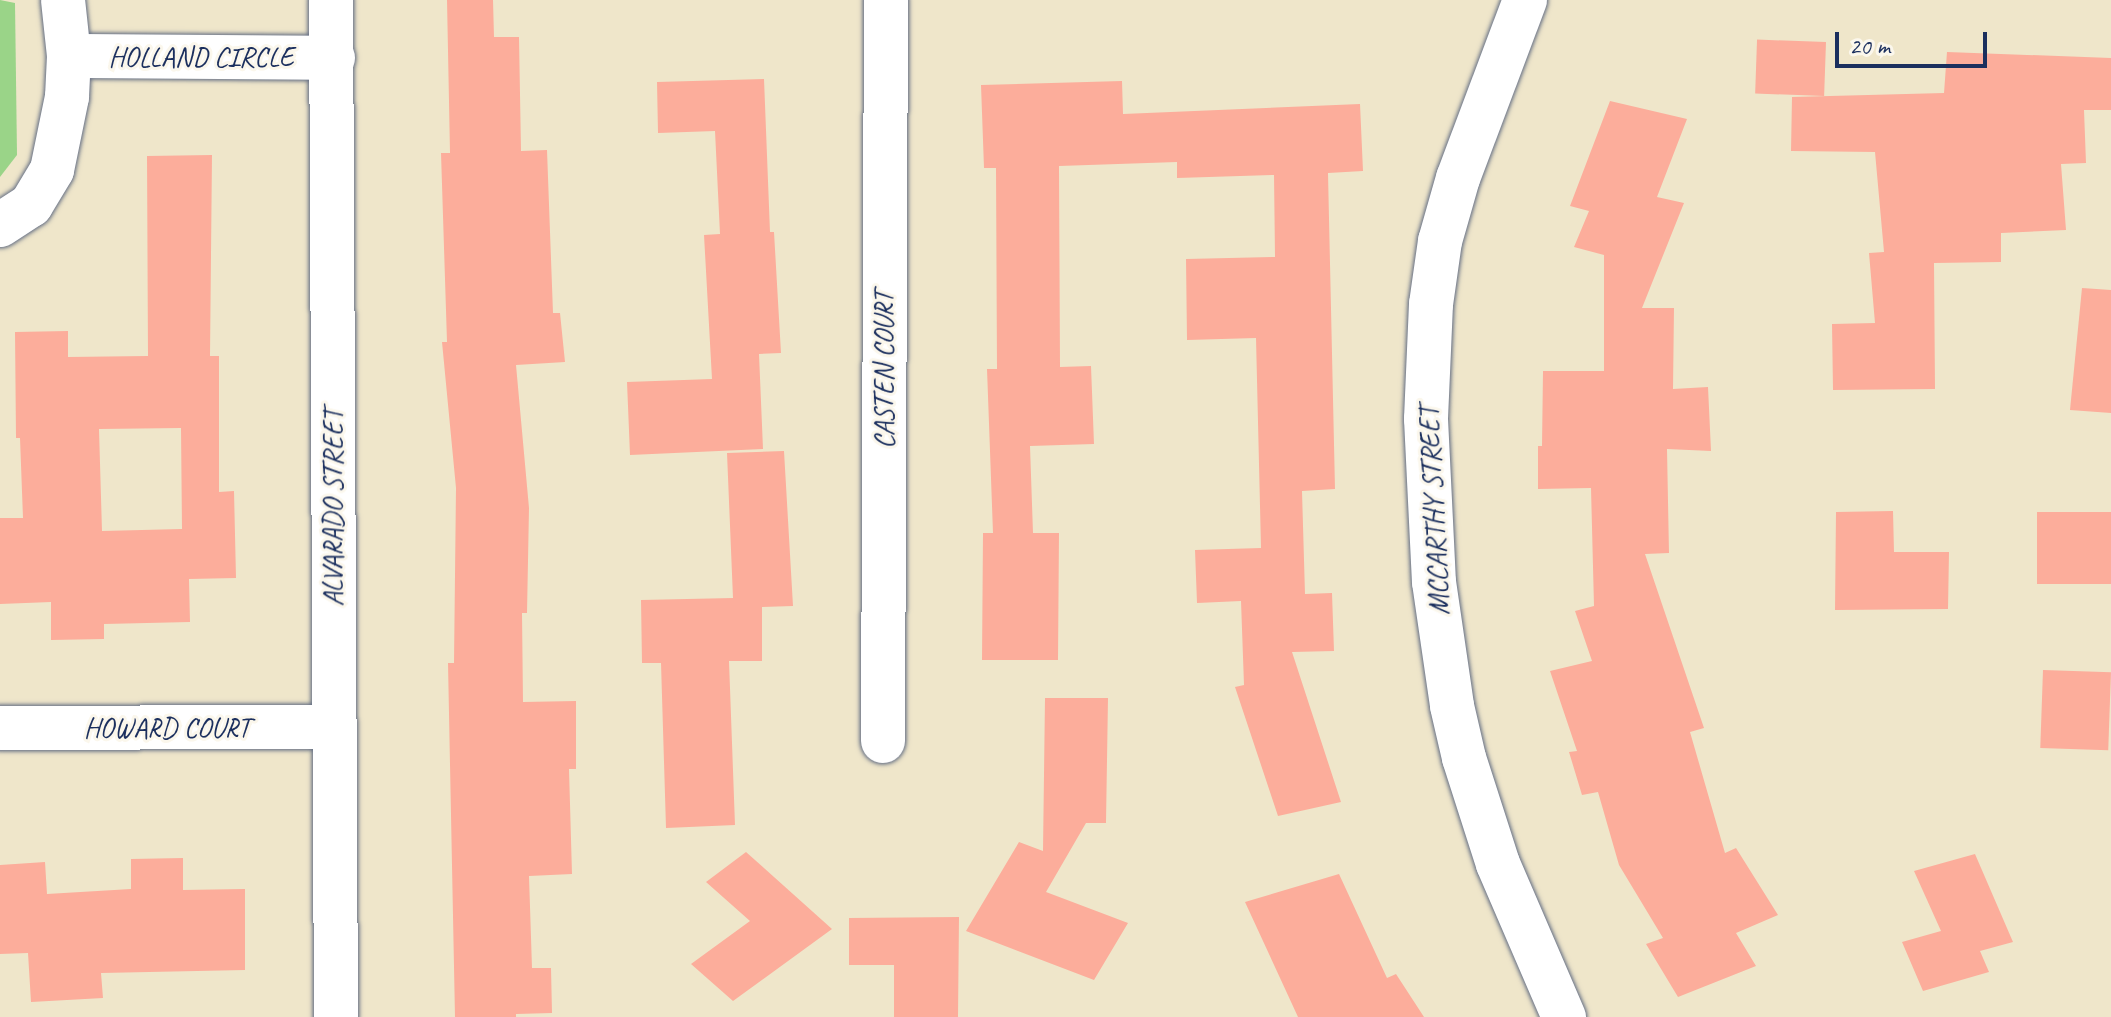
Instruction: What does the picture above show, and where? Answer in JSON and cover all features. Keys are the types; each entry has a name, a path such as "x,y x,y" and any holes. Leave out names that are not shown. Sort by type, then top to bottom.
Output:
{"street":[{"name":"HOLLAND CIRCLE","path":"0,225 31,205 52,170 67,97 69,56 63,0"},
{"name":"ALVARADO STREET","path":"331,0 336,1017"},
{"name":"CASTEN COURT","path":"883,741 886,0"},
{"name":"MCCARTHY STREET","path":"1525,0 1458,178 1440,241 1431,304 1426,419 1434,582 1452,706 1464,758 1498,864 1564,1017"},
{"name":"HOLLAND CIRCLE","path":"69,56 333,58"},
{"name":"HOWARD COURT","path":"0,728 333,727"}],"green space":[{"path":"0,0 15,3 17,155 0,177"}],"building":[{"path":"447,0 493,0 494,37 519,37 521,151 547,150 553,313 560,313 565,362 516,365 529,508 527,613 522,613 523,702 576,701 576,769 569,769 572,874 529,876 532,968 551,968 552,1013 516,1014 516,1017 455,1017 448,663 454,663 456,488 442,342 447,342 441,153 450,153"},
{"path":"1757,40 1826,42 1824,96 1755,94"},
{"path":"1947,52 2111,58 2111,110 2084,110 2086,163 2061,164 2066,230 2001,233 2001,262 1934,263 1935,389 1833,390 1832,324 1875,323 1869,253 1884,252 1875,152 1791,151 1792,97 1944,93"},
{"path":"764,79 770,232 774,232 781,353 759,354 763,449 630,455 627,382 712,379 704,235 720,234 715,131 658,133 657,82"},
{"path":"1122,81 1123,114 1360,104 1363,171 1328,173 1335,489 1302,491 1305,594 1332,593 1334,651 1292,652 1341,802 1278,816 1235,687 1244,685 1241,601 1197,603 1195,550 1261,548 1256,338 1187,340 1186,259 1275,257 1274,175 1177,178 1177,162 1059,166 1060,367 1091,366 1094,444 1030,446 1033,533 1059,533 1058,660 982,660 983,533 993,533 987,369 997,369 996,168 984,168 981,85"},
{"path":"1610,101 1687,119 1657,197 1684,203 1642,308 1674,308 1673,389 1708,387 1711,451 1667,449 1669,553 1645,554 1704,728 1690,732 1725,853 1736,848 1778,915 1736,933 1756,966 1678,997 1646,944 1663,938 1619,865 1598,792 1582,795 1569,752 1577,751 1550,671 1592,661 1575,611 1594,606 1591,488 1538,489 1538,446 1542,446 1543,371 1604,371 1604,255 1574,247 1589,211 1570,206"},
{"path":"212,155 210,356 219,356 219,492 234,491 236,578 189,579 190,622 104,624 104,639 51,640 51,602 0,604 0,518 23,518 20,438 16,438 15,332 68,331 68,357 148,356 147,156","holes":["181,428 182,529 102,531 99,429"]},
{"path":"2082,288 2111,290 2111,413 2070,410"},
{"path":"784,451 793,606 762,607 762,661 729,661 735,825 666,828 661,663 642,663 641,600 733,598 727,453"},
{"path":"1893,511 1894,552 1949,552 1948,609 1835,610 1836,512"},
{"path":"2037,512 2111,512 2111,584 2037,584"},
{"path":"2043,670 2111,672 2108,750 2040,748"},
{"path":"1045,698 1108,698 1106,823 1086,823 1046,892 1128,923 1094,980 966,931 1019,842 1043,851"},
{"path":"746,852 832,929 733,1001 691,964 750,921 706,882"},
{"path":"1975,854 2013,942 1980,951 1989,972 1923,991 1902,942 1941,931 1914,871"},
{"path":"183,858 183,890 245,889 245,970 101,973 103,998 31,1002 28,953 0,954 0,865 45,862 47,894 131,889 131,859"},
{"path":"1339,874 1387,978 1396,974 1424,1017 1298,1017 1245,902"},
{"path":"959,917 958,1017 894,1017 894,965 849,965 849,918"}]}
